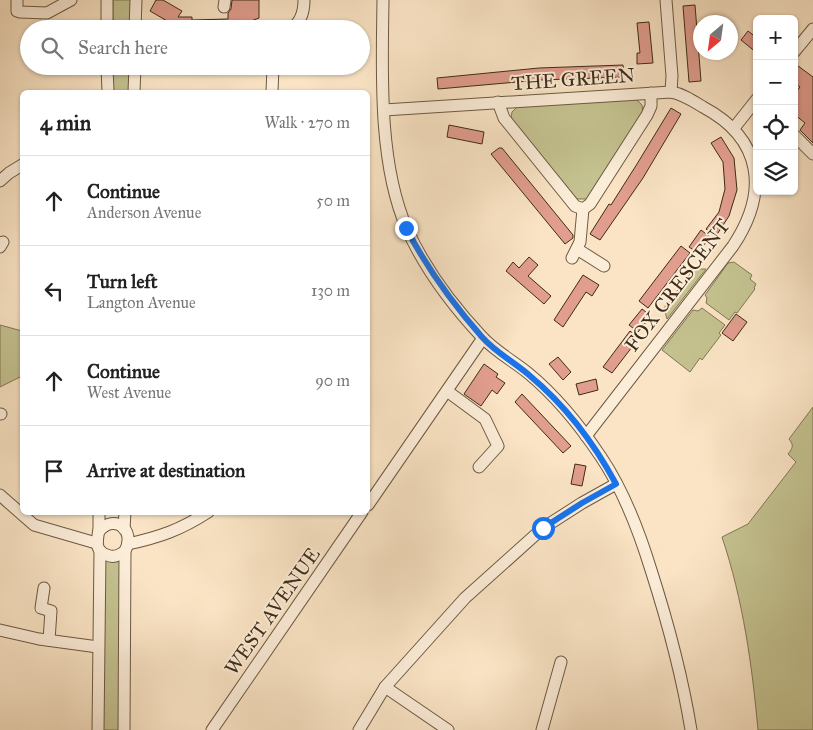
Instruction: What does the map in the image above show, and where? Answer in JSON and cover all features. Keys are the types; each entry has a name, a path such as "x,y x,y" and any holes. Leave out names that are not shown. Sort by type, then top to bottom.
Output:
{"street":[{"path":"18,0 18,11 20,12 47,13 71,0"},
{"path":"107,0 107,20"},
{"path":"135,20 136,0"},
{"path":"300,20 304,11 304,0"},
{"path":"383,0 384,110 392,174 406,228 419,254 444,291 483,338 535,380 568,414 602,458 641,538 662,602 682,678 691,730"},
{"path":"666,0 672,92"},
{"path":"798,47 813,29"},
{"path":"108,75 108,90"},
{"path":"134,90 135,75"},
{"path":"272,90 273,75"},
{"name":"THE GREEN","path":"384,110 672,92"},
{"name":"FOX CRESCENT","path":"586,436 733,246 744,227 754,200 755,178 753,164 747,146 734,128 710,110 672,92"},
{"name":"THE GREEN","path":"498,102 504,118 575,206 583,209 590,204 647,115 651,106 651,93"},
{"path":"734,128 753,104"},
{"path":"742,118 753,116"},
{"path":"798,139 813,154"},
{"path":"0,181 20,166"},
{"path":"583,209 582,233 574,254 604,266"},
{"path":"370,502 483,338"},
{"path":"447,391 485,419 498,446 479,466"},
{"path":"359,730 385,687 465,598 543,528 616,484"},
{"path":"0,495 20,512"},
{"path":"23,515 34,524 98,547 104,554 112,556 121,554 127,548 187,526 204,515"},
{"path":"98,730 99,515"},
{"path":"124,730 127,548 129,537 124,528 125,515"},
{"name":"WEST AVENUE","path":"212,730 360,515"},
{"path":"99,531 107,524 124,528"},
{"path":"44,588 41,608 51,611 49,640"},
{"path":"0,630 98,647"},
{"path":"542,730 561,662"},
{"path":"385,687 448,730"}],"shaded area":[{"path":"113,0 131,0 131,20 113,20"},
{"path":"113,75 130,75 130,90 112,90"},
{"path":"635,98 642,105 643,113 590,197 586,199 577,199 511,118 512,112 518,106"},
{"path":"734,262 752,275 750,279 756,284 755,289 737,313 735,312 729,320 706,303 707,298 705,295 728,263"},
{"path":"694,269 706,269 667,319 664,308"},
{"path":"702,308 725,325 719,333 721,335 690,372 662,350 693,310 698,311"},
{"path":"0,325 20,330 20,377 0,387"},
{"path":"813,407 813,730 758,730 746,632 736,584 722,537 748,524 796,462 788,454 792,446 789,439"},
{"path":"104,560 121,560 119,730 102,730"}],"building":[{"path":"156,0 163,0 182,11 178,17 192,17 192,20 166,20 150,11"},
{"path":"232,0 259,0 259,18 254,20 192,20 228,19"},
{"path":"695,5 696,15 693,15 693,60 699,60 701,81 689,82 683,6"},
{"path":"649,22 653,63 637,64 637,53 640,53 637,23"},
{"path":"748,31 753,35 753,50 741,40"},
{"path":"623,65 624,77 540,80 438,89 437,78 539,68"},
{"path":"798,66 813,77 813,143 800,130 805,123 798,117 798,89 800,87 798,86"},
{"path":"671,108 681,114 643,178 600,240 590,234 609,204 611,205"},
{"path":"449,125 484,132 482,144 447,137"},
{"path":"721,137 734,158 737,190 729,216 716,236 706,229 719,212 725,189 723,162 711,143"},
{"path":"502,148 573,235 573,238 565,244 491,154"},
{"path":"701,230 710,237 698,253 689,247"},
{"path":"681,246 690,253 648,308 639,301"},
{"path":"529,257 538,265 528,276 551,296 544,304 506,271 513,262 519,268"},
{"path":"583,275 599,285 592,296 586,292 563,327 554,320"},
{"path":"642,309 651,316 638,332 629,325"},
{"path":"736,314 747,322 733,341 722,333"},
{"path":"630,331 639,338 612,373 603,367"},
{"path":"558,357 571,372 563,380 549,364"},
{"path":"484,364 498,374 496,377 505,383 497,394 492,390 481,406 464,394"},
{"path":"596,379 598,390 579,395 576,384"},
{"path":"522,394 571,446 563,453 515,402"},
{"path":"575,464 586,466 582,486 571,484"}],"route":[{"path":"406,228 419,254 464,317 483,338 529,374 548,392 586,436 602,458 616,484 543,528"}]}
